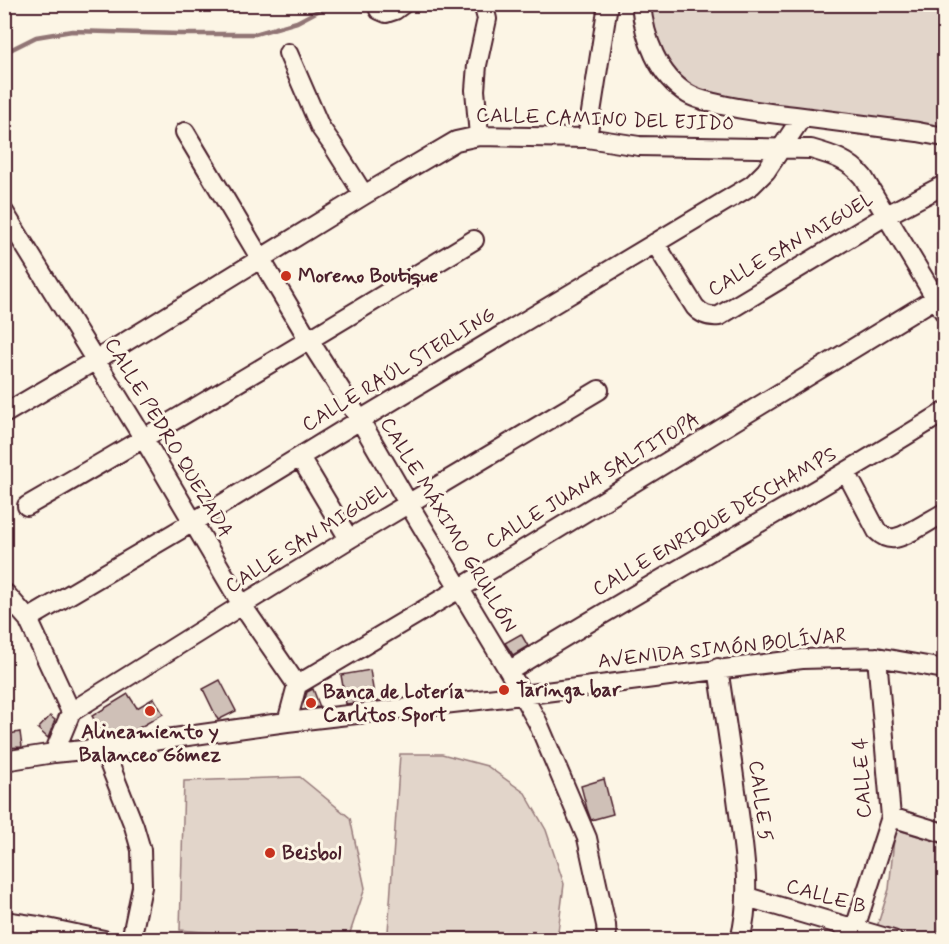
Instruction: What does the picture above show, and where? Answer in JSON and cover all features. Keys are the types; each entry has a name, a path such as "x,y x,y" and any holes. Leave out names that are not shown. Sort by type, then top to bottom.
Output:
{"street":[{"path":"379,10 386,13 403,4"},
{"path":"479,136 475,90 477,65 487,19 483,4"},
{"path":"587,138 608,4"},
{"path":"640,4 647,39 655,57 668,76 689,94 735,109 945,137"},
{"path":"288,53 320,127 364,195"},
{"name":"CALLE RAÚL STERLING","path":"28,619 752,185 766,171 802,117"},
{"name":"CALLE MÁXIMO GRULLÓN","path":"185,132 309,340 360,420 538,723 587,838 607,939"},
{"name":"CALLE CAMINO DEL EJIDO","path":"4,414 456,141 479,136 587,138 639,146 812,149 830,155 846,161 863,177 942,301"},
{"name":"CALLE SAN MIGUEL","path":"656,243 695,307 705,315 719,316 886,216 945,185"},
{"name":"CALLE PEDRO QUEZADA","path":"4,212 144,439 242,605 297,685"},
{"path":"27,506 144,439 474,240"},
{"name":"CALLE JUANA SALTITOPA","path":"297,685 942,301"},
{"name":"CALLE SAN MIGUEL","path":"72,712 349,539 599,390"},
{"name":"CALLE ENRIQUE DESCHAMPS","path":"509,671 571,632 945,412"},
{"path":"300,457 349,539"},
{"path":"846,472 877,531 882,536 895,538 904,535 945,513"},
{"path":"6,594 28,619 72,712 54,753"},
{"name":"AVENIDA SIMÓN BOLÍVAR","path":"4,761 287,722 802,658 877,657 945,669"},
{"name":"CALLE 4","path":"855,928 891,817 877,657"},
{"name":"CALLE 5","path":"718,668 744,851 747,897 740,939"},
{"path":"287,722 297,685"},
{"path":"103,748 134,826 141,850 142,887 131,939"},
{"path":"891,817 945,833"},
{"name":"CALLE B","path":"747,897 893,939"},
{"path":"4,921 104,939"}],"shaded area":[{"path":"641,5 944,5 944,140 689,94 666,61"},
{"name":"Beisbol","path":"400,754 442,754 487,766 525,793 546,830 564,884 558,932 388,932"},
{"name":"Beisbol","path":"300,777 350,818 365,888 348,939 280,939 180,930 184,781"},
{"path":"895,829 944,844 944,939 907,939 876,930 889,889"}],"building":[{"path":"521,634 528,646 513,655 505,643"},
{"path":"370,670 375,701 346,704 341,675"},
{"path":"220,680 236,711 218,720 203,689"},
{"path":"313,689 320,707 306,708 304,702 307,692"},
{"path":"128,694 137,708 154,698 163,714 132,732 104,736 92,716"},
{"path":"50,716 55,720 48,738 38,729"},
{"path":"20,732 22,747 4,748 4,735"},
{"path":"604,779 613,814 591,820 581,786"}],"waterway":[{"path":"4,53 36,37 72,31 255,34 297,22 331,4"}],"place":[{"name":"Moreno Boutique","path":"286,276"},
{"name":"Taringa bar","path":"504,690"},
{"name":"Banca de Lotería Carlitos Sport","path":"311,703"},
{"name":"Alineamiento y Balanceo Gómez","path":"150,711"},
{"name":"Beisbol","path":"270,853"}]}
